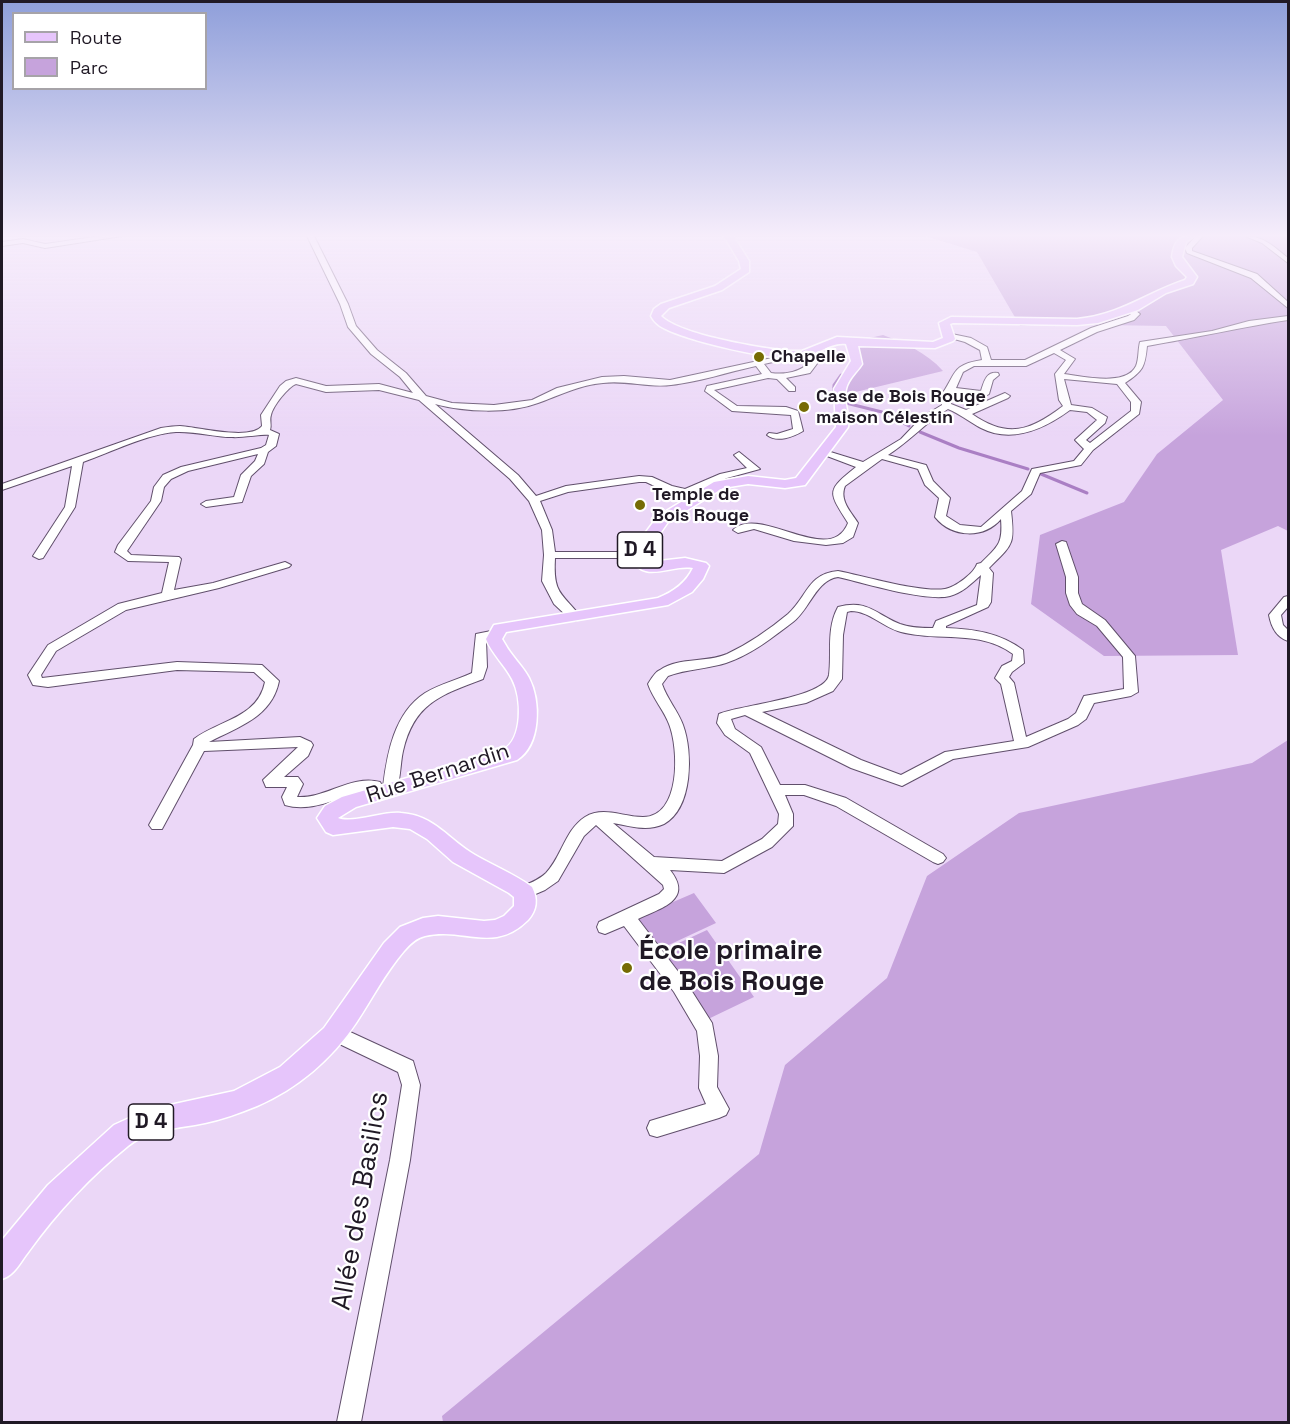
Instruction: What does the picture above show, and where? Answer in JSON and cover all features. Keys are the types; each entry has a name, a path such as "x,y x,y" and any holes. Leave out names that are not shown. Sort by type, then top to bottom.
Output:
{"main road":[{"path":"675,302 658,311 656,316 661,322 686,332 792,355 809,352 833,341 911,345 944,343 950,335 944,323 951,320 1077,322 1098,320 1131,309 1142,302"},
{"name":"D 4","path":"496,634 500,628 621,611 677,596 701,568 698,563 691,561 649,567 641,565 637,555 663,519 719,485 748,480 798,483 824,453 844,422 838,394 841,382 856,366 851,342"},
{"name":"Rue Bernardin","path":"496,634 494,639 497,647 521,678 526,691 524,738 520,748 510,756 349,802 332,811 327,818 333,827 346,828 381,821 416,822 431,829 458,855 524,893"},
{"name":"D 4","path":"2,1264 32,1221 63,1186 118,1137 142,1124 223,1108 279,1083 300,1067 335,1033 405,935 419,927 434,926 485,932 503,928 518,919 525,909 524,893"}],"street":[{"path":"344,302 352,327 374,352 403,375 423,399 518,481 534,500 547,530 550,555 548,576 554,596 575,617"},
{"path":"947,406 945,397 960,370 979,362 1022,364 1088,333 1131,318 1136,314 1131,309"},
{"path":"1059,376 1120,382 1136,372 1141,364 1143,344 1199,336 1249,323 1288,318"},
{"path":"950,335 984,349 987,362"},
{"path":"1055,350 1071,358 1059,371 1064,400 1068,407"},
{"path":"772,435 776,437 798,431 795,413 786,410 735,410 709,391 710,388 768,375 780,377 807,371 815,361 809,352"},
{"path":"264,431 267,426 266,415 274,400 289,382 296,381 326,389 379,387 452,406 508,407 534,402 560,390 602,380 624,379 670,383 792,355"},
{"path":"758,363 768,375"},
{"path":"950,390 984,394 989,379 995,375"},
{"path":"780,377 792,389"},
{"path":"881,456 922,467 929,484 945,497 946,501 940,517 951,526 967,530 989,527 1027,492 1036,471 1077,463 1088,447 1117,429 1136,412 1136,402 1120,382"},
{"path":"966,414 1005,396"},
{"path":"947,406 966,414 991,430 1013,433 1025,431 1068,407 1089,410 1102,417 1102,421 1080,439 1088,447"},
{"path":"738,530 746,526 755,526 820,543 836,541 851,531 853,524 841,508 838,488 864,466 907,437 925,419 947,406"},
{"path":"2,488 170,429 240,436 264,431 274,434 271,446 264,450 185,469 172,474 162,482 156,501 122,547 121,552 128,558 175,559 167,595"},
{"path":"206,504 238,500 246,475 260,462 264,450"},
{"path":"824,453 864,466"},
{"path":"534,500 566,489 639,479 648,479 669,489 686,492 724,476 755,469 739,455"},
{"path":"39,556 70,507 78,460"},
{"path":"524,893 553,876 566,851 586,825 597,818 648,823 660,820 677,800 682,772 679,732 655,684 663,673 725,659 737,652 802,609 817,582 827,575 838,574 937,594 955,590 965,584 981,566 1006,545 1008,534 1006,510"},
{"path":"747,710 856,764 902,782 950,754 1023,744 1073,722 1081,716 1089,699 1131,692 1130,656 1101,623 1081,611 1076,605 1072,593 1072,577 1062,544"},
{"path":"550,555 637,555"},
{"path":"157,825 200,745 199,742 243,720 255,711 272,688 272,681 257,668 245,666 177,666 48,683 38,682 34,675 52,648 122,607 215,586 285,565"},
{"path":"939,632 940,624 982,607 985,602 987,573 981,566"},
{"path":"1288,600 1275,615 1277,626 1288,637"},
{"path":"651,863 715,868 731,865 767,843 785,826 786,814 756,750 730,732 724,723 724,717 814,695 834,681 837,623 842,610 848,608 863,608 903,629 975,634 989,637 1015,649 1020,658 1018,663 1007,669 1002,678 1007,683 1019,737 1023,744"},
{"path":"200,745 251,747 300,742 306,745 303,753 270,780 271,783 293,781 296,783 289,796 290,801 295,803 361,785 375,786 384,791 402,731 414,709 437,693 478,676 481,667 480,637 496,634"},
{"path":"773,790 805,790 841,802 938,858"},
{"path":"597,818 665,875 671,883 672,890 665,899 605,927"},
{"path":"627,917 680,987 706,1029 709,1056 708,1088 719,1109 657,1128"},
{"name":"Allée des Basilics","path":"335,1033 406,1067 411,1085 400,1160 348,1422"}],"green space":[{"path":"1006,302 1288,302 1288,531 1278,526 1221,550 1238,655 1104,656 1031,604 1040,535 1124,502 1157,454 1223,400 1166,326 1043,324 1020,326"},
{"path":"883,335 923,354 943,371 839,396 856,365 851,342"},
{"path":"1288,740 1288,1422 443,1422 442,1416 759,1154 785,1065 887,978 927,876 1019,813 1252,763"},
{"path":"694,893 716,923 658,950 636,918"},
{"path":"707,930 754,997 704,1021 659,952"}],"waterway":[{"path":"833,401 834,385 841,375"},
{"path":"846,403 882,412 909,426"},
{"path":"920,432 959,448 1028,469"},
{"path":"1041,474 1087,493"}],"place":[{"name":"Chapelle","path":"759,357"},
{"name":"Case de Bois Rouge maison Célestin","path":"804,407"},
{"name":"Temple de Bois Rouge","path":"640,505"},
{"name":"École primaire de Bois Rouge","path":"627,968"}]}
